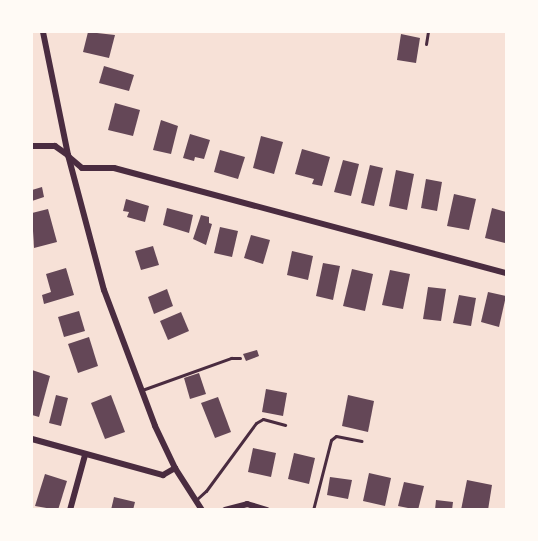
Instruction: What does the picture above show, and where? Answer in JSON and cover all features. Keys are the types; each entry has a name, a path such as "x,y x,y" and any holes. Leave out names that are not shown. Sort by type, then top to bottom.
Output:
{"street":[{"path":"43,32 69,156 104,290 175,468 202,510"},
{"path":"32,146 56,146 82,168 114,168 507,273"},
{"path":"32,439 163,475 175,468"},
{"path":"70,510 85,454"},
{"path":"225,510 248,504 267,510"}],"lane":[{"path":"426,44 428,32"},
{"path":"142,390 231,358 240,358"},
{"path":"196,500 206,491 256,423 263,419 285,425"},
{"path":"313,510 331,440 336,436 362,441"}],"building":[{"path":"88,32 115,35 109,58 83,52"},
{"path":"401,34 420,38 416,63 397,60"},
{"path":"104,66 134,75 129,91 99,83"},
{"path":"115,103 140,110 133,136 108,130"},
{"path":"161,120 178,126 171,154 153,150"},
{"path":"190,134 210,140 204,159 195,157 194,161 183,158"},
{"path":"261,136 283,142 274,174 253,168"},
{"path":"302,149 330,157 322,186 312,184 314,179 295,174"},
{"path":"220,150 245,157 238,179 214,172"},
{"path":"343,160 359,164 351,196 334,192"},
{"path":"370,165 383,168 374,206 361,203"},
{"path":"396,170 414,174 407,210 389,206"},
{"path":"426,179 442,182 437,211 421,208"},
{"path":"42,187 44,197 32,201 32,190"},
{"path":"454,194 476,199 469,230 447,226"},
{"path":"126,199 149,206 145,222 127,217 129,212 123,211"},
{"path":"167,208 193,215 189,233 163,225"},
{"path":"492,208 506,212 505,243 485,238"},
{"path":"48,209 57,242 34,248 32,213"},
{"path":"201,215 209,217 209,223 212,224 206,245 193,239"},
{"path":"220,227 238,231 232,257 214,253"},
{"path":"251,235 270,240 263,264 244,258"},
{"path":"153,246 159,265 141,270 135,251"},
{"path":"292,251 313,256 308,280 287,275"},
{"path":"323,263 340,266 333,300 316,296"},
{"path":"66,268 74,295 44,304 42,295 51,292 46,274"},
{"path":"352,269 373,274 365,311 343,306"},
{"path":"390,270 410,274 403,309 382,305"},
{"path":"428,287 446,289 441,321 423,319"},
{"path":"167,289 173,306 154,314 148,297"},
{"path":"488,292 506,296 499,327 481,322"},
{"path":"459,295 476,298 471,326 453,323"},
{"path":"79,311 85,331 64,337 58,317"},
{"path":"181,312 189,331 168,340 160,321"},
{"path":"89,337 98,366 78,373 68,344"},
{"path":"257,350 259,356 246,361 243,354"},
{"path":"32,370 50,376 39,417 32,415"},
{"path":"199,373 206,394 190,399 184,378"},
{"path":"266,389 287,393 283,416 262,412"},
{"path":"56,395 68,398 61,426 49,423"},
{"path":"111,395 125,432 105,439 91,403"},
{"path":"348,395 374,401 368,432 342,426"},
{"path":"218,397 231,432 215,438 201,403"},
{"path":"253,448 276,453 271,477 248,472"},
{"path":"294,453 315,458 309,484 288,479"},
{"path":"369,473 391,478 385,506 363,501"},
{"path":"45,474 67,481 58,510 35,506"},
{"path":"330,477 352,480 348,499 327,495"},
{"path":"467,480 492,485 488,510 461,510"},
{"path":"404,482 424,486 418,510 398,506"},
{"path":"114,497 135,502 133,510 111,510"},
{"path":"436,500 453,502 452,510 435,510"}]}
